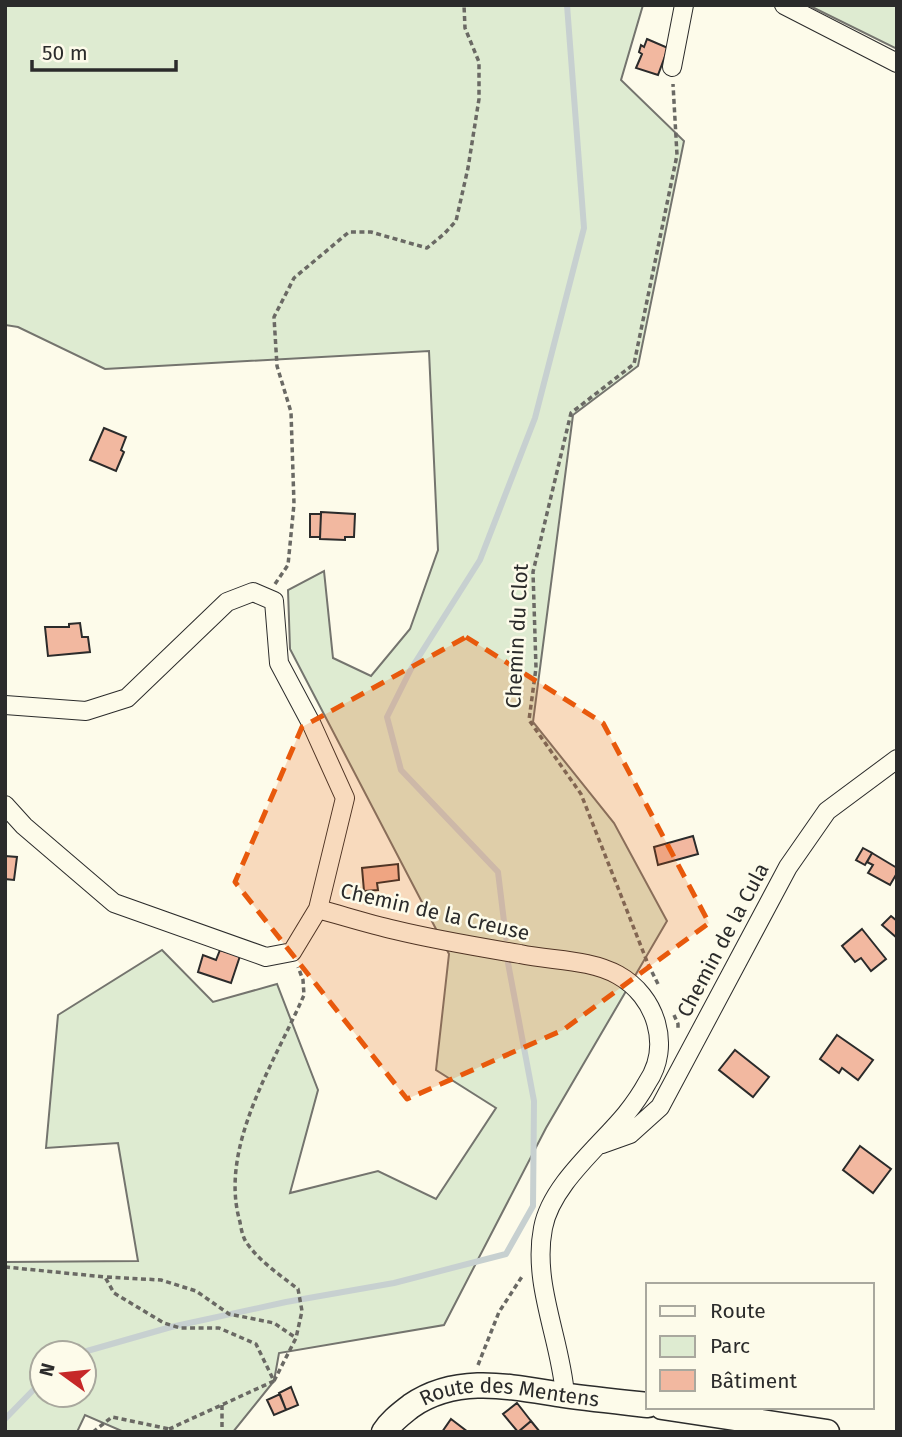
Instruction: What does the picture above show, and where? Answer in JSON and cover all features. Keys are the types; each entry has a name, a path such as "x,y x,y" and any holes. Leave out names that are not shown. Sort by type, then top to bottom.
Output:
{"street":[{"path":"672,67 684,5"},
{"path":"784,5 897,62"},
{"path":"5,705 86,711 127,698 227,601 253,593 265,598"},
{"name":"Chemin de la Creuse","path":"265,598 274,601 279,663 312,725 345,799 318,909 397,931 591,965 615,973 636,988 656,1018 660,1052 656,1069 628,1112 557,1195 542,1228 544,1291 559,1352 565,1395"},
{"name":"Chemin de la Cula","path":"599,1145 630,1134 660,1107 788,867 827,811 897,759"},
{"path":"5,804 23,826 114,903 266,957 292,952 318,909"},
{"name":"Route des Mentens","path":"384,1432 389,1424 420,1400 438,1392 468,1385 495,1384 646,1405"},
{"path":"675,1409 827,1432"}],"path":[{"path":"265,598 288,565 294,503 292,412 277,366 274,317 294,278 349,232 371,232 427,248 456,221 479,99 479,62 466,28 464,5"},
{"name":"Chemin du Clot","path":"660,988 581,794 529,720 536,668 533,572 570,413 634,364 677,155 672,67"},
{"path":"93,1432 112,1417 172,1430 274,1381 296,1338 302,1311 298,1289 270,1269 245,1241 234,1204 236,1164 254,1100 304,995 303,980 292,952"},
{"path":"672,1012 678,1024 677,1036"},
{"path":"468,1385 499,1312 541,1247"},
{"path":"5,1267 161,1280 196,1291 229,1314 274,1323 296,1338"},
{"path":"105,1277 114,1293 164,1323 180,1328 219,1328 256,1344 274,1381"},
{"path":"222,1405 222,1432"}],"highlighted area":[{"path":"466,637 603,723 709,923 563,1030 407,1099 235,882 302,727"}],"green space":[{"path":"5,5 643,5 621,80 684,141 638,366 573,415 533,722 614,823 667,921 546,1128 444,1325 279,1353 274,1381 233,1432 124,1432 85,1415 77,1432 5,1432 5,1262 138,1261 118,1143 46,1148 58,1015 162,950 213,1002 277,984 318,1090 290,1193 378,1171 436,1199 496,1108 436,1070 449,954 290,649 288,590 324,571 333,658 371,676 410,629 438,550 429,351 105,369 18,327 5,325"},
{"path":"808,5 897,5 897,49"}],"building":[{"path":"647,39 668,48 658,75 636,68 642,54 639,52 641,45 644,47"},
{"path":"104,428 126,437 121,450 124,452 116,471 90,460"},
{"path":"321,512 355,514 354,537 345,537 345,540 320,539"},
{"path":"310,514 321,514 320,537 310,537"},
{"path":"80,623 82,637 88,637 90,652 48,656 45,627 69,627 69,624"},
{"path":"693,836 698,854 658,865 654,847"},
{"path":"863,848 872,853 865,865 856,860"},
{"path":"872,853 897,868 890,885 868,873 873,865 867,862"},
{"path":"5,856 17,857 14,880 5,879"},
{"path":"398,864 399,880 377,883 378,890 364,891 362,868"},
{"path":"891,916 897,921 897,938 882,925"},
{"path":"862,929 886,959 871,971 861,958 855,962 842,946"},
{"path":"220,950 240,956 231,983 198,972 203,955 216,960"},
{"path":"837,1035 873,1060 858,1080 842,1068 839,1073 820,1059"},
{"path":"735,1050 769,1077 753,1097 719,1070"},
{"path":"860,1146 891,1169 873,1193 843,1170"},
{"path":"291,1387 298,1405 286,1410 279,1393"},
{"path":"280,1394 286,1410 274,1415 267,1400"},
{"path":"517,1403 531,1421 518,1432 503,1414"},
{"path":"451,1419 468,1432 442,1432"},
{"path":"531,1421 540,1432 518,1432"}],"waterway":[{"path":"506,938 498,872 401,770 387,717 411,669 480,560 535,418 584,228 567,5"},
{"path":"98,1348 171,1327 286,1302 394,1283 506,1254 533,1206 534,1101 508,963"},
{"path":"5,1419 28,1395"}]}
